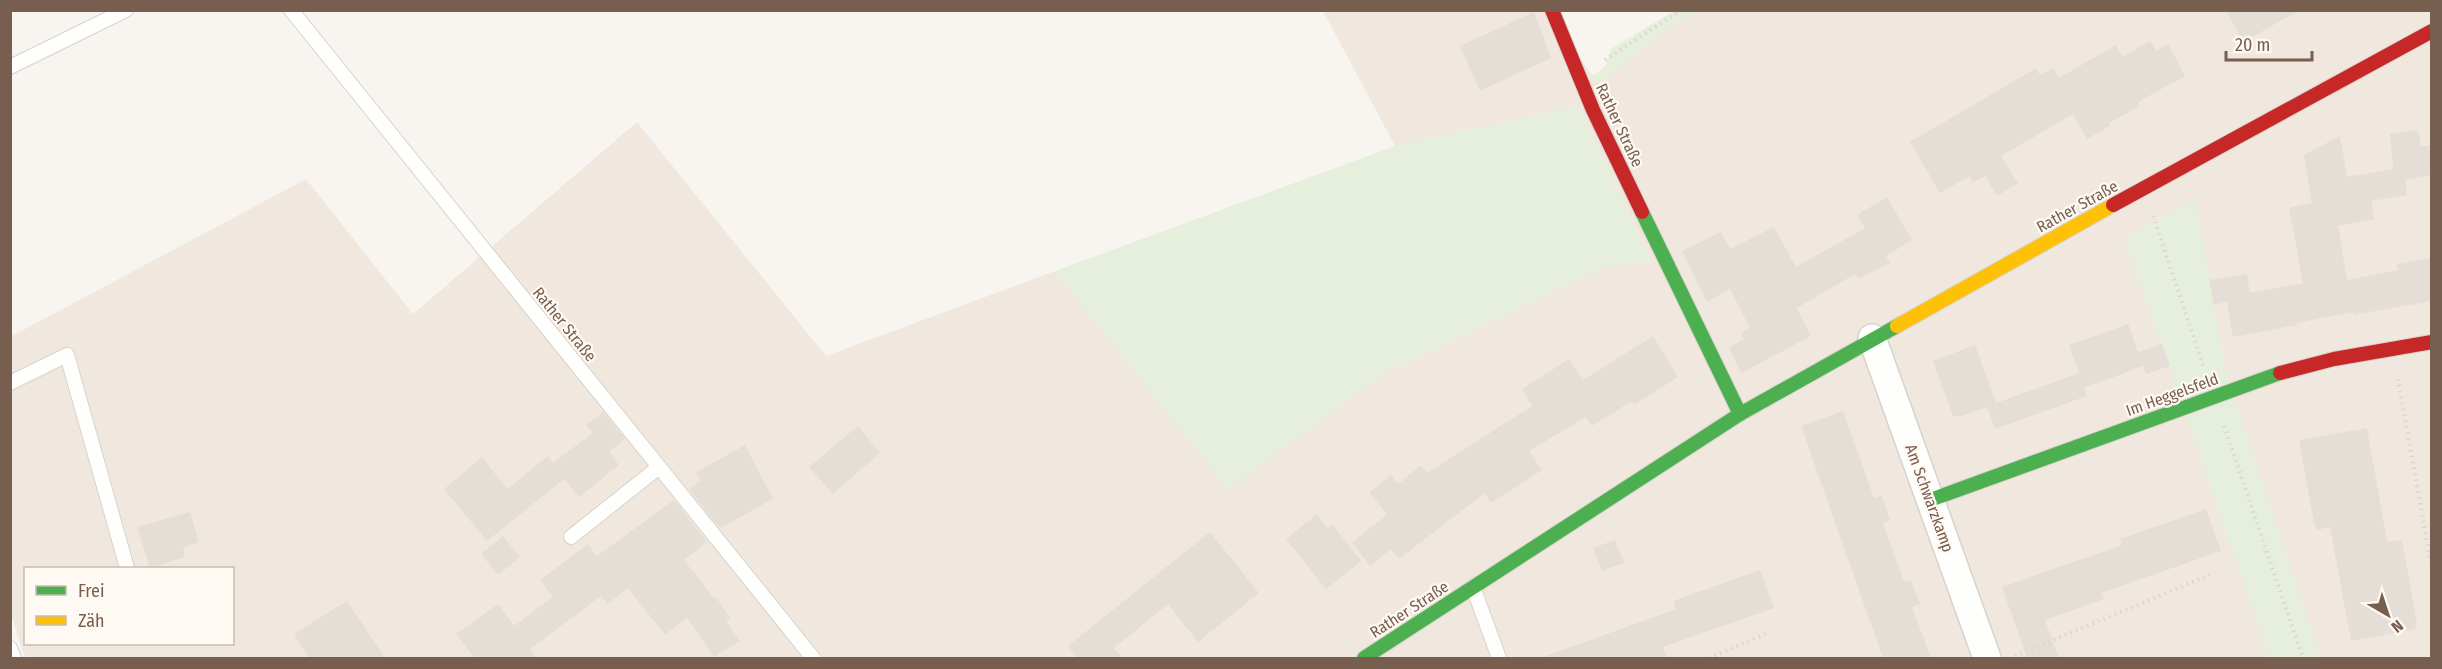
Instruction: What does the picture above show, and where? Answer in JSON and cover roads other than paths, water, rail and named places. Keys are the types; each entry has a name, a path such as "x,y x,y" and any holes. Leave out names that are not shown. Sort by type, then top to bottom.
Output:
{"street":[{"name":"Rather Straße","path":"1552,10 1593,110 1740,414"},
{"name":"Rather Straße","path":"1364,658 1740,414 1872,338 2432,31"},
{"name":"Am Schwarzkamp","path":"1872,338 1987,658"},
{"name":"Im Heggelsfeld","path":"1930,500 2271,376 2334,359 2432,342"}],"lane":[{"path":"10,67 126,10"},
{"name":"Rather Straße","path":"291,10 813,658"},
{"path":"10,383 67,355 127,567"},
{"path":"571,537 659,467"},
{"name":"Rather Straße","path":"1473,587 1499,658"},
{"path":"10,648 14,658"}]}
